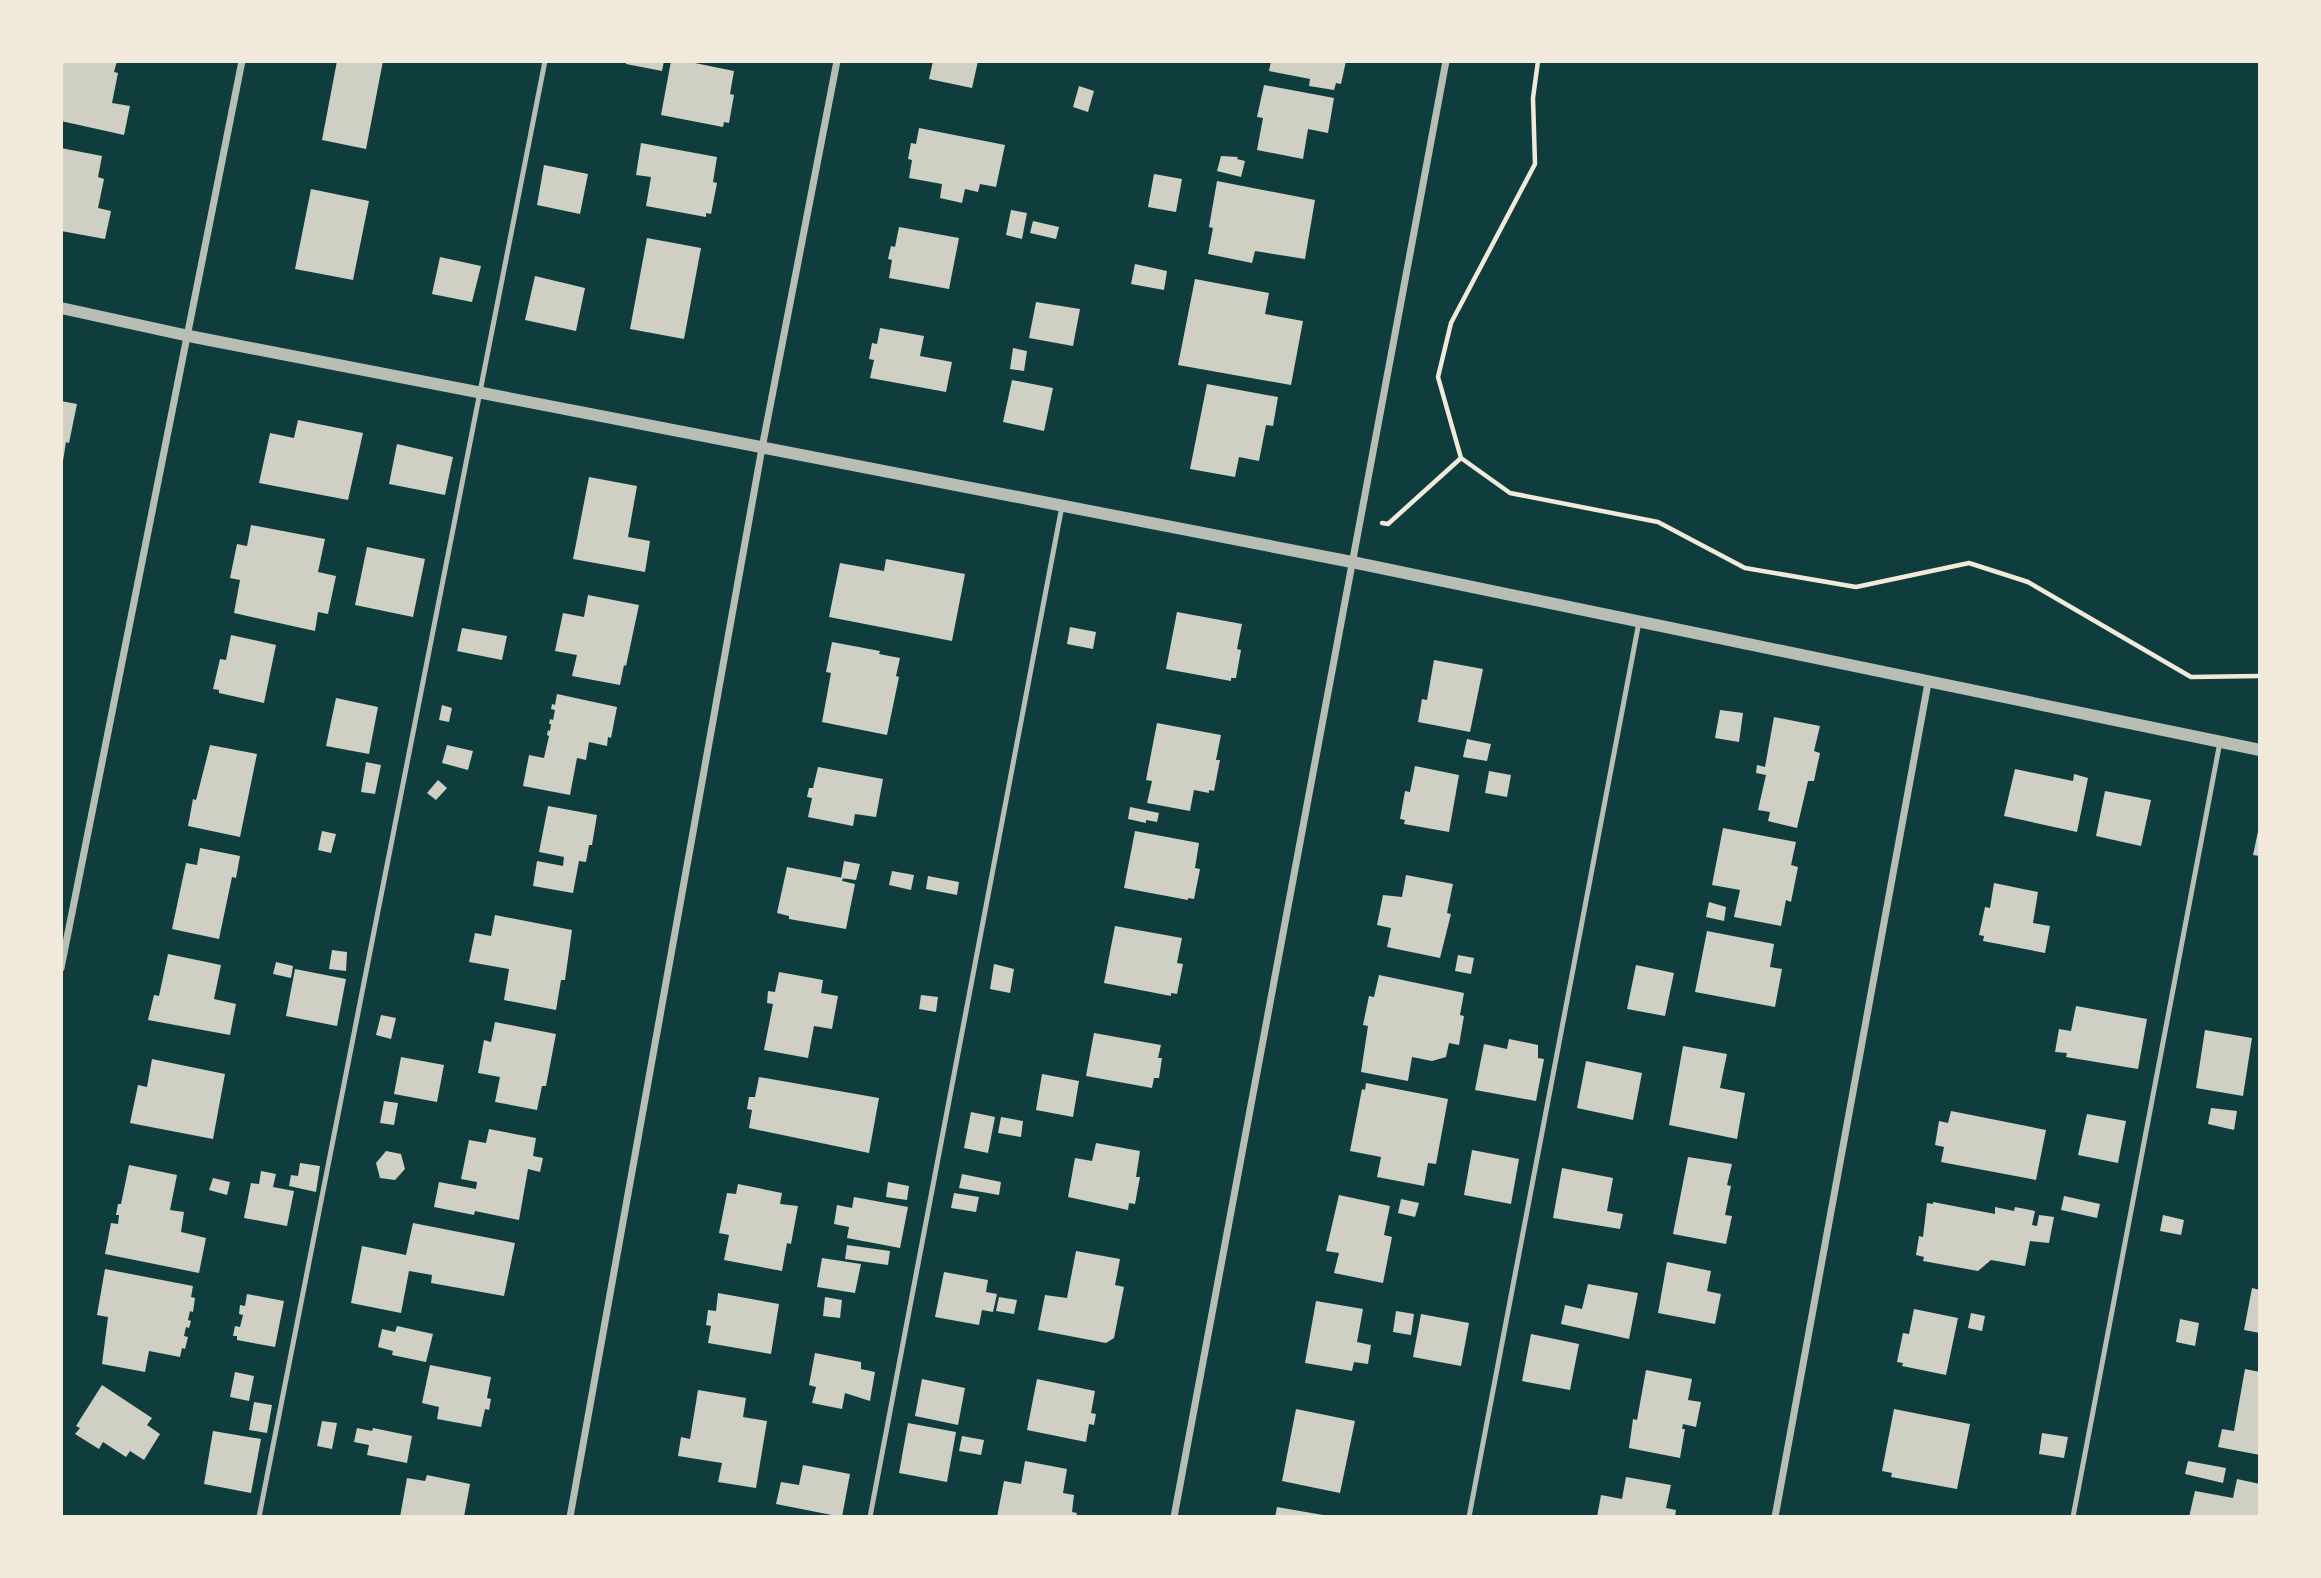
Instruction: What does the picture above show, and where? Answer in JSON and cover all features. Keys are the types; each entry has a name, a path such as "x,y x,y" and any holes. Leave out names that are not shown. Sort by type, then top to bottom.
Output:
{"street":[{"path":"61,968 242,61"},
{"path":"570,1517 762,448 837,61"},
{"path":"1174,1517 1446,61"},
{"path":"61,307 189,336 1352,562 2260,750"},
{"path":"1775,1517 1928,683"}],"lane":[{"path":"259,1517 545,61"},
{"path":"870,1517 1062,506"},
{"path":"1469,1517 1639,622"},
{"path":"2073,1517 2220,742"}],"path":[{"path":"1538,61 1533,97 1535,164 1451,323 1438,377 1461,458 1510,493 1658,522 1745,568 1856,587 1969,563 2028,582 2191,677 2260,676"},
{"path":"1360,520 1388,524 1461,458"}],"building":[{"path":"61,61 117,61 114,72 118,73 112,103 130,106 124,135 61,121"},
{"path":"337,61 383,61 366,149 322,140"},
{"path":"626,61 664,61 662,71 626,64"},
{"path":"671,61 685,61 734,71 730,94 734,95 729,123 724,122 723,127 661,115"},
{"path":"933,61 978,61 972,88 929,79"},
{"path":"1271,61 1346,61 1341,84 1336,83 1334,90 1309,86 1310,79 1269,71"},
{"path":"1264,85 1334,98 1328,133 1308,129 1303,159 1257,150 1263,118 1257,117"},
{"path":"1079,86 1094,91 1088,112 1073,107"},
{"path":"919,128 1005,145 996,187 980,184 978,192 965,189 962,203 940,198 942,184 909,178 911,143 916,144"},
{"path":"641,143 717,157 713,182 717,183 711,214 706,213 706,217 646,206 651,177 636,175"},
{"path":"61,148 102,156 98,177 104,179 98,208 111,211 105,239 61,231"},
{"path":"1221,156 1238,157 1237,159 1245,161 1241,177 1217,171"},
{"path":"544,165 588,174 580,214 537,205"},
{"path":"1154,174 1182,179 1176,212 1148,207"},
{"path":"1217,181 1315,200 1305,259 1255,251 1252,263 1208,254 1213,228 1209,227"},
{"path":"311,189 369,201 353,280 295,269"},
{"path":"1011,210 1027,213 1022,239 1006,235"},
{"path":"1033,221 1059,227 1056,239 1030,233"},
{"path":"899,227 959,238 949,289 889,278 892,260 888,259 891,246 895,247"},
{"path":"647,238 701,248 684,339 630,329"},
{"path":"440,257 481,266 472,302 432,294"},
{"path":"1135,264 1167,271 1164,290 1131,284"},
{"path":"535,276 585,288 576,331 525,320"},
{"path":"1195,279 1269,293 1265,314 1303,321 1291,385 1178,365"},
{"path":"1036,302 1080,309 1073,346 1029,338"},
{"path":"880,328 924,336 920,356 952,362 946,392 870,378 874,360 869,359 872,343 877,344"},
{"path":"1013,348 1027,351 1024,371 1010,369"},
{"path":"1012,380 1053,388 1044,431 1003,422"},
{"path":"1207,384 1278,397 1273,426 1266,425 1259,461 1239,457 1235,477 1190,469"},
{"path":"61,401 77,404 63,461"},
{"path":"298,420 363,433 348,500 259,483 270,433 294,438"},
{"path":"397,444 453,457 445,495 389,484"},
{"path":"589,477 637,486 628,537 650,541 645,572 573,559"},
{"path":"251,525 325,539 318,572 336,576 328,614 318,612 315,631 234,613 240,580 230,578 237,544 247,546"},
{"path":"367,547 425,559 413,617 355,605"},
{"path":"886,559 965,574 952,641 829,617 840,563 884,571"},
{"path":"588,595 639,605 620,685 572,676 577,655 555,651 563,613 584,617"},
{"path":"1177,612 1242,624 1237,649 1241,650 1236,678 1231,678 1231,681 1166,669"},
{"path":"1070,627 1096,632 1093,649 1067,644"},
{"path":"462,628 507,636 502,660 457,651"},
{"path":"231,635 276,645 264,703 219,693 219,690 213,689 220,659 226,660"},
{"path":"832,642 880,651 879,654 900,658 896,676 899,677 887,735 822,722 831,673 826,672"},
{"path":"1434,660 1483,669 1470,732 1418,722 1422,699 1427,700"},
{"path":"557,694 617,707 607,746 589,742 586,760 577,758 570,795 523,786 529,755 544,758 550,719 553,720 555,710 551,709 552,704 555,705"},
{"path":"336,698 378,707 369,754 326,746"},
{"path":"442,705 452,708 449,722 439,720"},
{"path":"1720,710 1743,713 1739,742 1715,738"},
{"path":"1774,717 1820,726 1814,751 1820,753 1814,781 1808,781 1797,828 1768,821 1770,812 1758,810 1766,775 1756,773 1757,765 1765,767"},
{"path":"1157,723 1221,735 1216,760 1220,760 1214,791 1209,790 1209,793 1194,790 1190,811 1147,803 1152,781 1146,780"},
{"path":"1467,739 1491,744 1487,761 1463,757"},
{"path":"210,745 257,754 240,837 188,826 193,799 196,800"},
{"path":"447,745 473,751 468,770 442,763"},
{"path":"366,762 381,765 375,794 361,792"},
{"path":"1415,766 1459,775 1449,832 1404,824 1405,820 1400,819 1405,791 1410,792"},
{"path":"818,767 883,779 876,817 855,814 853,826 808,817 812,798 807,797 809,788 813,788"},
{"path":"2015,769 2073,781 2074,774 2088,778 2077,832 2004,816"},
{"path":"1489,771 1511,775 1507,797 1485,793"},
{"path":"438,780 447,788 436,800 427,793"},
{"path":"2105,791 2151,800 2141,846 2096,836"},
{"path":"548,806 597,815 592,845 589,845 586,862 579,861 573,893 533,886 537,861 563,866 564,857 539,852"},
{"path":"1130,807 1159,813 1157,822 1146,820 1146,823 1128,819"},
{"path":"2260,827 2260,856 2253,855"},
{"path":"1723,828 1796,842 1791,865 1798,867 1791,902 1786,900 1781,926 1734,917 1740,890 1712,885"},
{"path":"322,831 336,834 331,853 318,850"},
{"path":"1135,831 1199,843 1195,868 1200,869 1194,899 1124,888"},
{"path":"200,848 240,856 236,878 232,877 219,939 172,929 186,863 197,865"},
{"path":"844,861 860,864 856,880 841,878"},
{"path":"787,867 843,878 842,881 855,884 846,929 789,919 789,916 777,913"},
{"path":"892,871 914,875 911,890 889,885"},
{"path":"1406,875 1453,884 1447,913 1451,914 1440,958 1387,947 1391,928 1377,925 1383,895 1402,897"},
{"path":"928,876 959,882 957,895 926,889"},
{"path":"1994,883 2038,892 2033,923 2050,926 2045,953 1983,941 1984,936 1979,935 1985,907 1990,908"},
{"path":"1709,902 1726,907 1724,921 1706,917"},
{"path":"495,915 572,930 565,980 561,980 556,1010 504,1000 509,969 469,962 475,933 491,936"},
{"path":"1115,926 1182,938 1177,963 1183,964 1177,994 1171,993 1171,996 1104,983"},
{"path":"1707,931 1774,944 1770,967 1782,969 1775,1007 1695,992"},
{"path":"332,950 347,952 346,971 329,969"},
{"path":"168,954 221,965 214,999 236,1004 230,1035 148,1020 154,995 159,996"},
{"path":"1458,955 1474,958 1471,974 1455,971"},
{"path":"276,962 293,966 291,978 273,974"},
{"path":"994,964 1014,969 1010,993 990,989"},
{"path":"1636,965 1674,973 1665,1016 1627,1009"},
{"path":"295,969 346,979 337,1026 286,1016"},
{"path":"779,972 823,980 821,993 838,996 832,1029 814,1026 808,1058 764,1050 773,1004 767,1003 768,991 775,992"},
{"path":"1379,975 1464,993 1460,1015 1464,1016 1459,1045 1449,1043 1446,1057 1432,1061 1412,1057 1408,1081 1361,1072 1368,1026 1363,1025 1369,996 1374,997"},
{"path":"921,995 938,997 936,1012 919,1009"},
{"path":"2076,1006 2147,1019 2138,1069 2066,1057 2067,1053 2055,1052 2059,1029 2071,1031"},
{"path":"381,1015 396,1018 391,1039 376,1035"},
{"path":"495,1022 556,1034 546,1086 542,1086 537,1110 495,1102 500,1077 478,1073 484,1040 491,1042"},
{"path":"2205,1030 2252,1038 2243,1096 2196,1088"},
{"path":"1094,1033 1161,1045 1158,1058 1162,1058 1159,1078 1154,1078 1152,1088 1086,1076"},
{"path":"1509,1039 1538,1045 1538,1058 1544,1059 1536,1101 1475,1090 1484,1044 1507,1049"},
{"path":"1683,1046 1727,1054 1720,1088 1745,1093 1737,1139 1669,1125"},
{"path":"401,1057 444,1065 437,1102 394,1094"},
{"path":"152,1059 225,1074 213,1139 130,1123 138,1085 147,1087"},
{"path":"1586,1061 1642,1073 1633,1120 1577,1108"},
{"path":"1042,1074 1079,1081 1073,1117 1036,1110"},
{"path":"759,1077 879,1098 869,1153 749,1128 752,1110 747,1109 749,1097 755,1097"},
{"path":"1366,1083 1448,1099 1436,1164 1428,1163 1424,1186 1377,1177 1381,1157 1350,1151 1362,1089 1365,1090"},
{"path":"384,1101 398,1103 394,1125 380,1123"},
{"path":"2211,1108 2237,1111 2234,1130 2208,1124"},
{"path":"1951,1111 2046,1130 2036,1180 1941,1162 1944,1147 1935,1145 1939,1121 1948,1123"},
{"path":"971,1112 995,1117 988,1153 964,1148"},
{"path":"2087,1114 2126,1121 2118,1163 2078,1155"},
{"path":"1001,1117 1023,1121 1021,1137 998,1133"},
{"path":"489,1129 536,1138 533,1156 543,1158 540,1172 528,1169 519,1220 475,1211 474,1215 434,1207 439,1182 476,1189 477,1182 461,1179 469,1140 486,1143"},
{"path":"1096,1143 1140,1151 1136,1177 1140,1177 1135,1204 1129,1203 1128,1210 1068,1197 1075,1158 1092,1161"},
{"path":"1472,1150 1519,1159 1511,1204 1464,1195"},
{"path":"386,1151 401,1154 405,1169 395,1180 380,1178 376,1163"},
{"path":"1688,1157 1732,1164 1725,1215 1732,1216 1726,1244 1673,1234"},
{"path":"300,1163 320,1166 316,1192 289,1186 291,1175 298,1176"},
{"path":"129,1165 177,1175 170,1210 184,1212 181,1232 206,1238 199,1273 105,1254 111,1223 118,1224 118,1204 121,1204"},
{"path":"1562,1168 1613,1178 1607,1211 1623,1214 1620,1229 1553,1218"},
{"path":"261,1171 276,1174 273,1187 294,1191 287,1226 244,1218 251,1183 259,1184"},
{"path":"962,1174 1001,1182 999,1195 959,1188"},
{"path":"213,1178 230,1182 227,1195 209,1190"},
{"path":"888,1182 909,1186 907,1200 886,1197"},
{"path":"738,1184 782,1193 780,1204 798,1206 791,1244 787,1243 782,1271 724,1260 729,1235 719,1233 727,1193 736,1194"},
{"path":"954,1193 979,1197 976,1212 951,1208"},
{"path":"1339,1195 1390,1206 1384,1235 1392,1237 1383,1283 1334,1273 1339,1253 1326,1251"},
{"path":"2064,1196 2100,1204 2097,1218 2061,1210"},
{"path":"854,1197 908,1207 900,1248 847,1238 849,1227 834,1224 837,1205 852,1208"},
{"path":"1401,1199 1419,1203 1415,1217 1398,1213"},
{"path":"1927,1203 1995,1214 1995,1207 2035,1211 2032,1225 2037,1226 2039,1215 2054,1217 2049,1243 2030,1241 2025,1266 1991,1260 1978,1271 1923,1261 1924,1257 1916,1255 1919,1236 1923,1237"},
{"path":"2163,1215 2184,1220 2181,1235 2160,1231"},
{"path":"413,1223 515,1243 504,1296 431,1283 432,1275 409,1271 401,1313 351,1303 362,1246 406,1255"},
{"path":"847,1245 890,1251 888,1265 845,1259"},
{"path":"1076,1251 1120,1259 1115,1285 1124,1287 1114,1338 1106,1343 1038,1330 1045,1295 1067,1298"},
{"path":"822,1258 861,1264 855,1293 817,1287"},
{"path":"1667,1262 1711,1271 1707,1291 1721,1294 1715,1324 1658,1313"},
{"path":"105,1269 193,1286 193,1312 190,1311 188,1320 191,1321 184,1336 188,1337 180,1357 149,1351 145,1372 102,1364 108,1317 97,1315"},
{"path":"944,1272 988,1280 986,1292 997,1294 993,1312 982,1310 979,1325 935,1317"},
{"path":"1588,1284 1638,1293 1629,1339 1561,1324 1565,1305 1582,1309"},
{"path":"2252,1288 2260,1290 2260,1333 2244,1330"},
{"path":"718,1293 779,1304 771,1354 708,1343 711,1326 706,1325 708,1310 716,1311"},
{"path":"247,1294 284,1301 275,1347 237,1340 237,1336 233,1336 235,1326 240,1327 243,1315 239,1314 240,1305 245,1306"},
{"path":"825,1297 842,1300 840,1318 823,1316"},
{"path":"999,1297 1017,1300 1014,1314 996,1311"},
{"path":"1316,1301 1363,1309 1357,1342 1371,1345 1368,1364 1354,1362 1352,1371 1305,1363"},
{"path":"1914,1309 1958,1318 1946,1375 1902,1366 1903,1363 1897,1362 1903,1333 1909,1334"},
{"path":"1396,1311 1414,1314 1411,1335 1393,1332"},
{"path":"1971,1313 1985,1316 1982,1331 1968,1328"},
{"path":"1421,1314 1469,1323 1461,1366 1413,1357"},
{"path":"2180,1319 2199,1323 2195,1346 2176,1342"},
{"path":"397,1326 433,1334 426,1362 392,1355 393,1351 378,1347 382,1329 395,1332"},
{"path":"1531,1334 1579,1344 1570,1390 1522,1381"},
{"path":"815,1353 861,1362 861,1369 875,1372 870,1401 845,1393 842,1409 812,1403 816,1387 809,1385"},
{"path":"430,1365 491,1377 487,1398 491,1399 489,1410 485,1409 481,1427 437,1419 439,1407 422,1403"},
{"path":"2245,1369 2260,1372 2260,1455 2218,1447 2222,1429 2234,1431"},
{"path":"1646,1370 1692,1379 1688,1400 1701,1402 1696,1427 1683,1424 1682,1429 1685,1429 1680,1458 1629,1448 1633,1419 1637,1420"},
{"path":"235,1372 254,1376 249,1401 230,1397"},
{"path":"922,1379 965,1388 958,1425 915,1416"},
{"path":"1037,1379 1095,1391 1091,1413 1096,1414 1094,1425 1089,1424 1086,1442 1027,1430"},
{"path":"102,1385 152,1418 147,1425 160,1434 144,1460 130,1451 126,1457 103,1442 99,1449 75,1434 80,1428 76,1426"},
{"path":"698,1390 746,1398 743,1417 767,1421 756,1488 718,1482 722,1463 678,1456 681,1437 690,1439"},
{"path":"254,1402 272,1405 267,1433 249,1430"},
{"path":"1296,1409 1355,1421 1340,1493 1282,1481"},
{"path":"1894,1409 1970,1424 1957,1489 1891,1477 1892,1473 1882,1471"},
{"path":"322,1421 337,1423 332,1449 317,1446"},
{"path":"908,1423 956,1432 947,1482 899,1473"},
{"path":"357,1428 372,1431 373,1428 412,1436 407,1463 367,1455 369,1445 354,1442"},
{"path":"213,1431 261,1439 251,1493 204,1484"},
{"path":"2042,1433 2068,1437 2064,1458 2039,1454"},
{"path":"962,1436 984,1440 981,1455 959,1451"},
{"path":"1025,1461 1067,1469 1063,1493 1074,1495 1072,1512 1077,1513 1076,1517 997,1517 1004,1481 1021,1484"},
{"path":"2188,1461 2226,1468 2223,1483 2185,1474"},
{"path":"803,1465 850,1474 842,1517 776,1504 781,1482 799,1485"},
{"path":"427,1475 470,1484 464,1517 400,1517 407,1478 425,1481"},
{"path":"1626,1477 1671,1485 1666,1508 1676,1510 1675,1517 1597,1517 1601,1495 1622,1499"},
{"path":"2237,1479 2260,1484 2260,1517 2189,1517 2195,1491 2233,1498"},
{"path":"1277,1507 1323,1515 1323,1517 1275,1517"}]}
